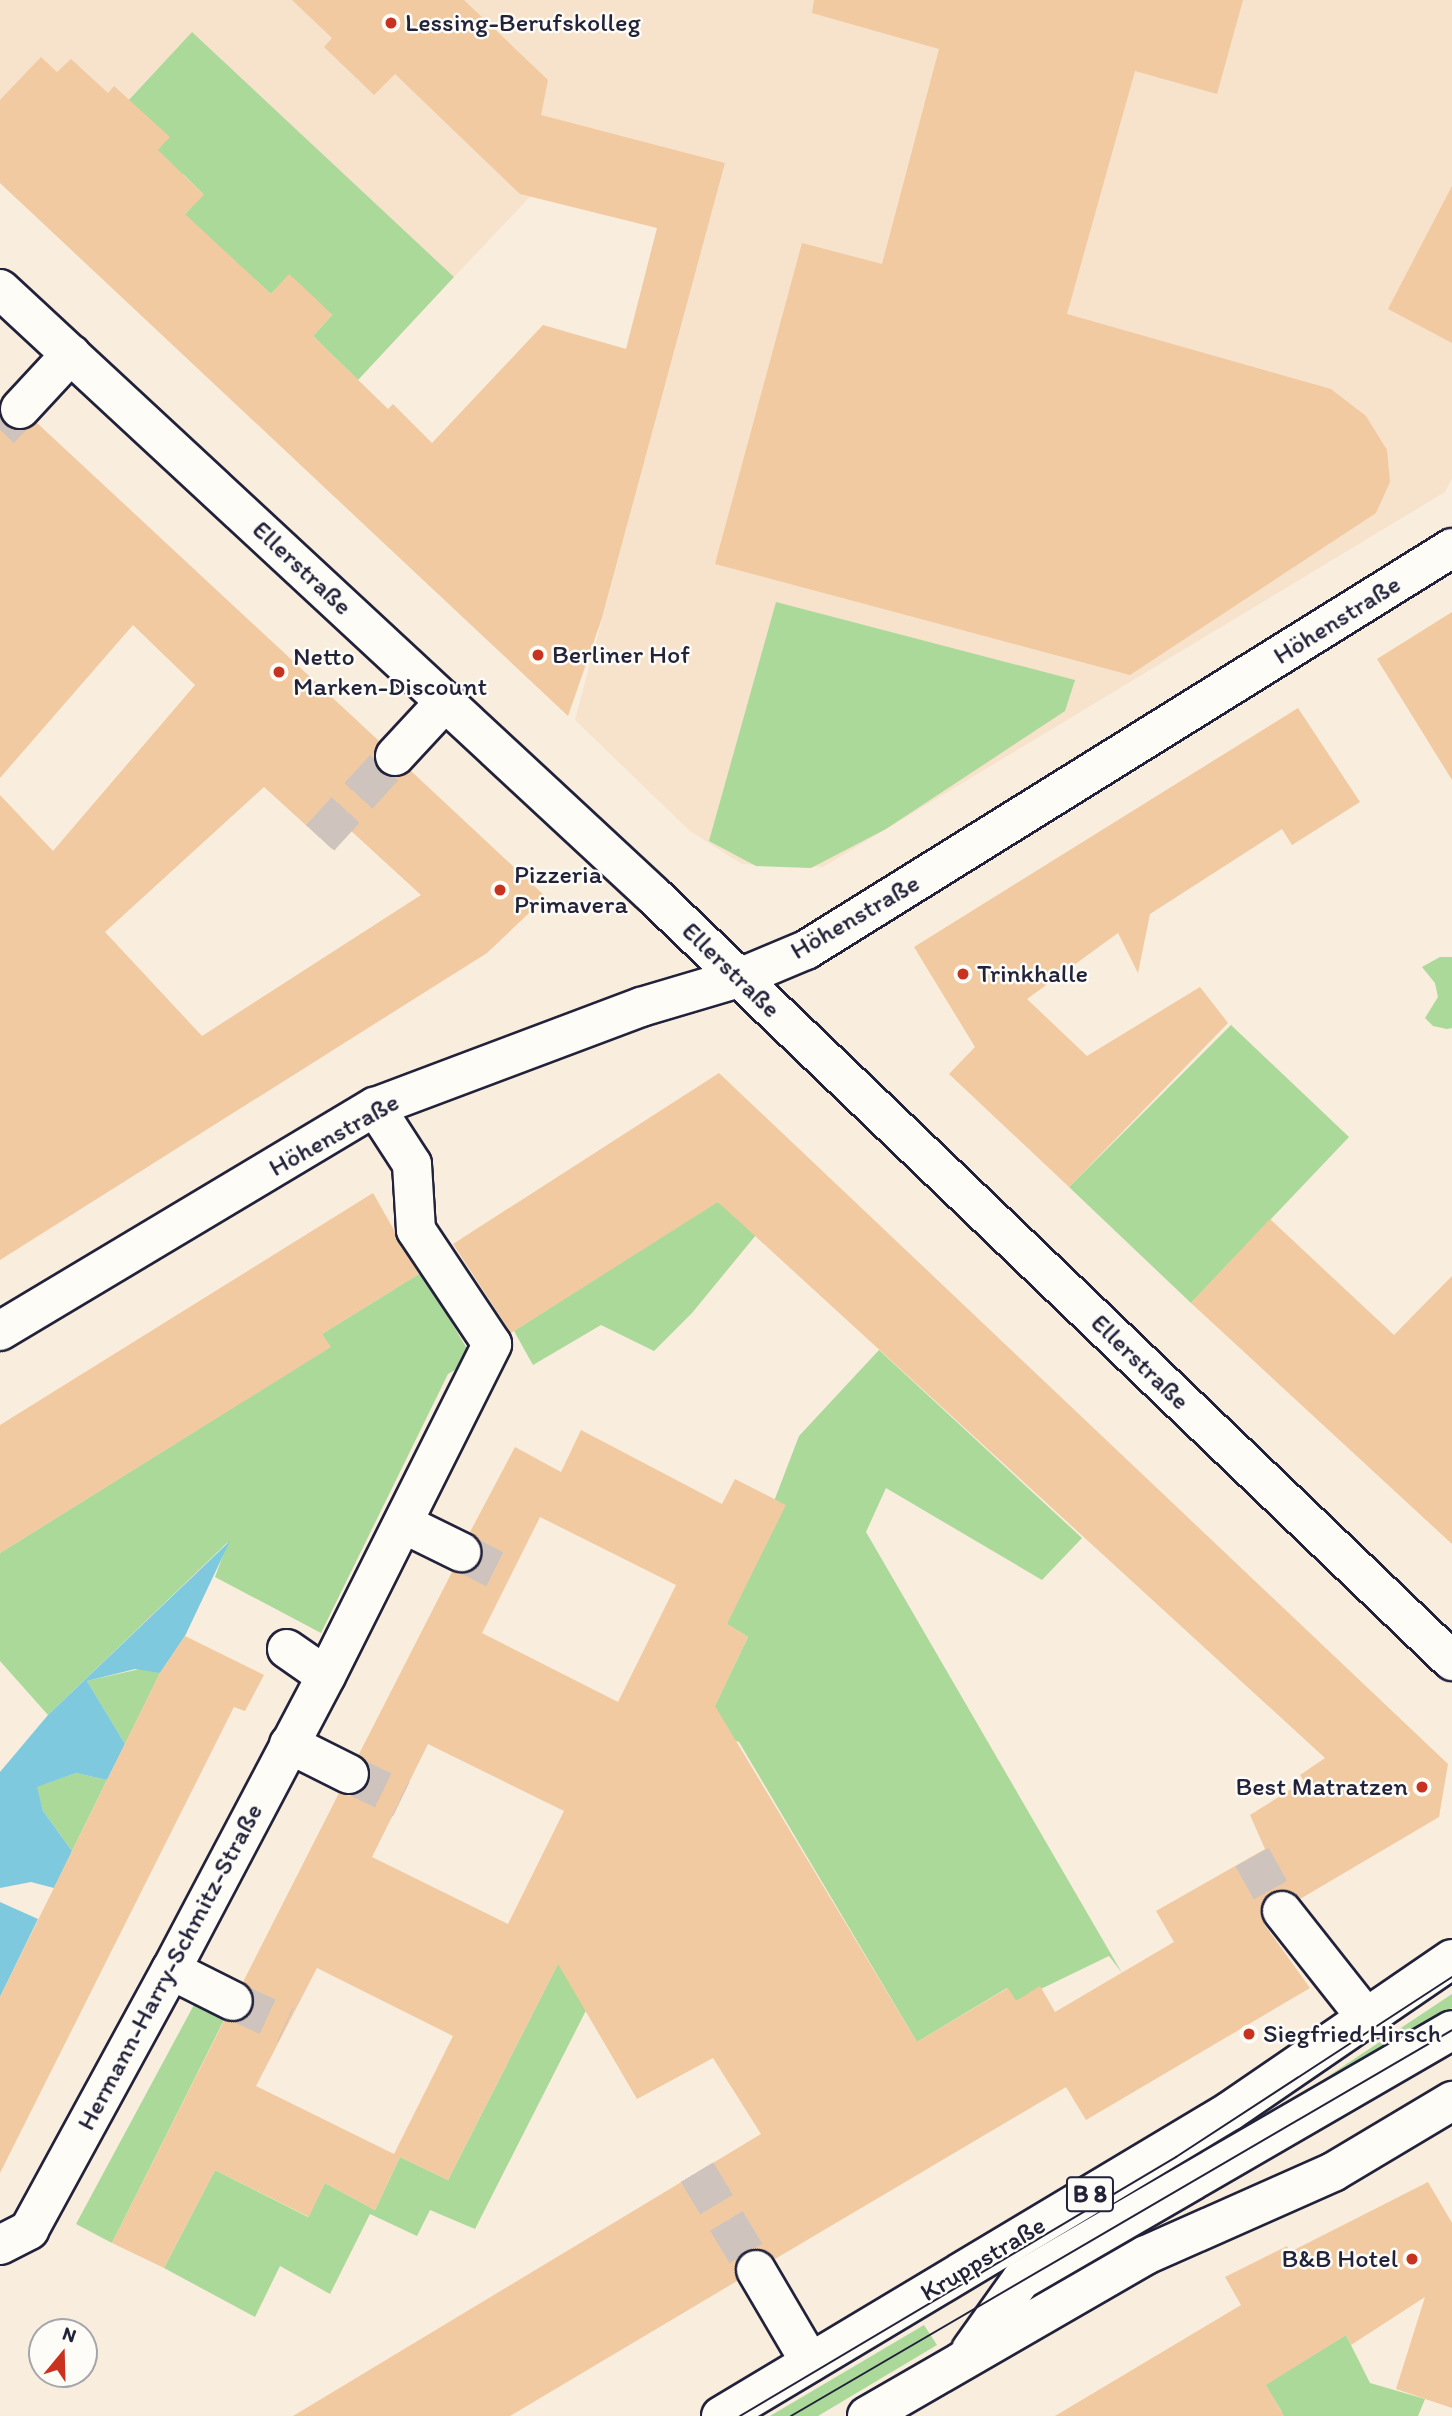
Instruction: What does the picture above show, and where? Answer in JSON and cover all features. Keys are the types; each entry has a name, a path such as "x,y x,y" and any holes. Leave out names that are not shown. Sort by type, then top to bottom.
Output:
{"street":[{"name":"Ellerstraße","path":"0,289 446,701 1452,1661"},
{"path":"11,399 61,345"},
{"name":"Höhenstraße","path":"0,1331 375,1107 641,1007 739,978 806,950 1452,548"},
{"path":"395,756 446,701"},
{"name":"Hermann-Harry-Schmitz-Straße","path":"0,2245 29,2230 172,1970 327,1676 492,1344 416,1230 412,1164 375,1107"},
{"path":"404,1524 461,1552"},
{"path":"287,1649 327,1676"},
{"path":"289,1744 349,1774"},
{"path":"1282,1911 1368,2020"},
{"name":"Kruppstraße","path":"721,2416 1230,2111 1368,2020 1452,1959"},
{"path":"172,1970 233,2001"},
{"name":"Kruppstraße","path":"963,2361 1021,2280 1452,2030"},
{"name":"Kruppstraße","path":"867,2416 1146,2255 1333,2172 1452,2101"},
{"path":"756,2270 810,2362"}],"shaded area":[{"path":"0,0 1452,0 1452,478 1445,492 823,867 742,864 690,831 575,720 725,163 594,129 454,277 192,32 27,208 0,183"}],"green space":[{"path":"192,32 454,277 358,380 313,336 332,315 289,275 271,294 229,256 179,221 203,194 183,174 171,185 113,117"},
{"path":"776,602 1075,680 1065,711 886,829 811,868 756,866 709,841"},
{"path":"1440,957 1452,957 1452,1028 1447,1029 1433,1026 1425,1018 1438,997 1435,983 1422,967"},
{"path":"1231,1025 1349,1137 1191,1303 1069,1187"},
{"path":"703,1189 756,1235 692,1313 654,1351 601,1325 533,1365 514,1331 688,1220"},
{"path":"422,1272 473,1359 448,1374 321,1633 215,1577 228,1542 48,1715 0,1661 0,1553 330,1347 322,1334"},
{"path":"879,1350 1082,1538 1042,1580 886,1488 866,1532 1122,1973 1109,1956 1016,2001 1007,1988 917,2042 739,1742 725,1737 475,2229 430,2210 417,2236 370,2214 330,2294 280,2266 255,2317 164,2268 215,2170 308,2217 325,2183 375,2210 400,2157 448,2180 562,1956 709,1718 748,1637 727,1624 799,1436"},
{"path":"144,1668 160,1673 125,1744 87,1681"},
{"path":"76,1773 107,1780 72,1851 43,1811 36,1787"},
{"path":"1452,1994 1452,2008 1324,2079"},
{"path":"195,2003 228,2012 112,2243 76,2224"},
{"path":"924,2325 937,2345 818,2416 770,2416"},
{"path":"1346,2335 1370,2383 1425,2399 1418,2416 1276,2416 1282,2412 1261,2378 1294,2367"}],"water":[{"path":"230,1541 185,1636 160,1673 135,1669 87,1681 125,1744 107,1780 76,1773 37,1787 43,1811 72,1851 54,1888 31,1882 0,1888 0,1772 48,1715"},
{"path":"0,1902 38,1919 0,1997"}],"building":[{"path":"292,0 464,0 548,80 541,115 725,163 602,618 568,716 0,183 0,100 41,57 57,72 71,59 108,93 114,86 170,137 158,150 204,195 185,214 271,294 289,274 313,296 332,315 313,336 388,409 393,404 432,443 543,325 626,349 657,228 520,194 395,74 374,95 324,47 332,38"},
{"path":"814,0 1243,0 1217,94 1135,71 1067,314 1331,389 1366,416 1387,450 1390,482 1376,513 1130,675 715,564 802,243 882,264 939,49 812,13"},
{"path":"1452,186 1452,343 1388,309"},
{"path":"0,417 16,430 37,423 379,741 374,762 381,772 401,777 411,771 546,897 487,953 0,1260 0,795 53,851 195,685 133,625 0,778","holes":["264,787 331,848 349,829 421,895 202,1036 105,932"]},
{"path":"1452,612 1452,780 1377,659"},
{"path":"1298,708 1360,802 1292,845 1282,829 1150,914 1138,973 1118,933 1027,999 1087,1056 1200,987 1228,1023 1069,1187 949,1074 975,1047 914,947"},
{"path":"719,1073 1448,1764 1439,1817 1300,1899 1289,1891 1268,1894 1262,1904 1264,1924 1310,1988 1086,2120 1066,2087 775,2259 766,2251 746,2251 737,2260 737,2281 510,2416 293,2416 761,2134 713,2058 637,2099 558,1964 448,2180 400,2157 375,2210 325,2183 309,2217 215,2170 164,2268 112,2243 224,2021 244,2020 253,2010 252,1990 243,1982 339,1793 351,1796 368,1784 371,1772 359,1754 452,1572 463,1574 480,1562 483,1550 470,1532 515,1447 561,1472 581,1430 722,1504 735,1479 786,1505 727,1624 748,1637 715,1706 917,2042 1008,1988 1016,2001 1040,1986 1055,2012 1174,1942 1156,1911 1265,1849 1250,1815 1304,1781 1300,1775 1325,1758 718,1202 511,1333 453,1244","holes":["540,1517 676,1585 618,1702 482,1633","428,1744 564,1811 508,1924 372,1857","317,1968 453,2036 394,2154 256,2086"]},
{"path":"373,1193 419,1274 322,1334 331,1347 0,1553 0,1425"},
{"path":"1270,1219 1394,1335 1452,1276 1452,1544 1191,1303"},
{"path":"185,1636 264,1675 245,1711 234,1707 0,2173 0,1997 160,1673"},
{"path":"1428,2182 1452,2223 1452,2408 1396,2389 1425,2297 1351,2345 1346,2335 1266,2385 1284,2416 1055,2416 1241,2305 1225,2277 1287,2246 1290,2252"}],"tunnel":[{"path":"0,430 20,409"},
{"path":"320,838 395,756"},
{"path":"461,1552 510,1577"},
{"path":"349,1774 401,1799"},
{"path":"1252,1857 1282,1911"},
{"path":"233,2001 286,2025"},
{"path":"697,2172 756,2270"}],"tram line":[{"path":"740,2416 1176,2157 1452,1977"},
{"path":"791,2416 1452,2030"}],"place":[{"name":"Lessing-Berufskolleg","path":"391,23"},
{"name":"Berliner Hof","path":"538,655"},
{"name":"Netto Marken-Discount","path":"279,672"},
{"name":"Pizzeria Primavera","path":"500,890"},
{"name":"Trinkhalle","path":"963,974"},
{"name":"Best Matratzen","path":"1422,1787"},
{"name":"Siegfried Hirsch","path":"1249,2034"},
{"name":"B&B Hotel","path":"1412,2259"}]}
